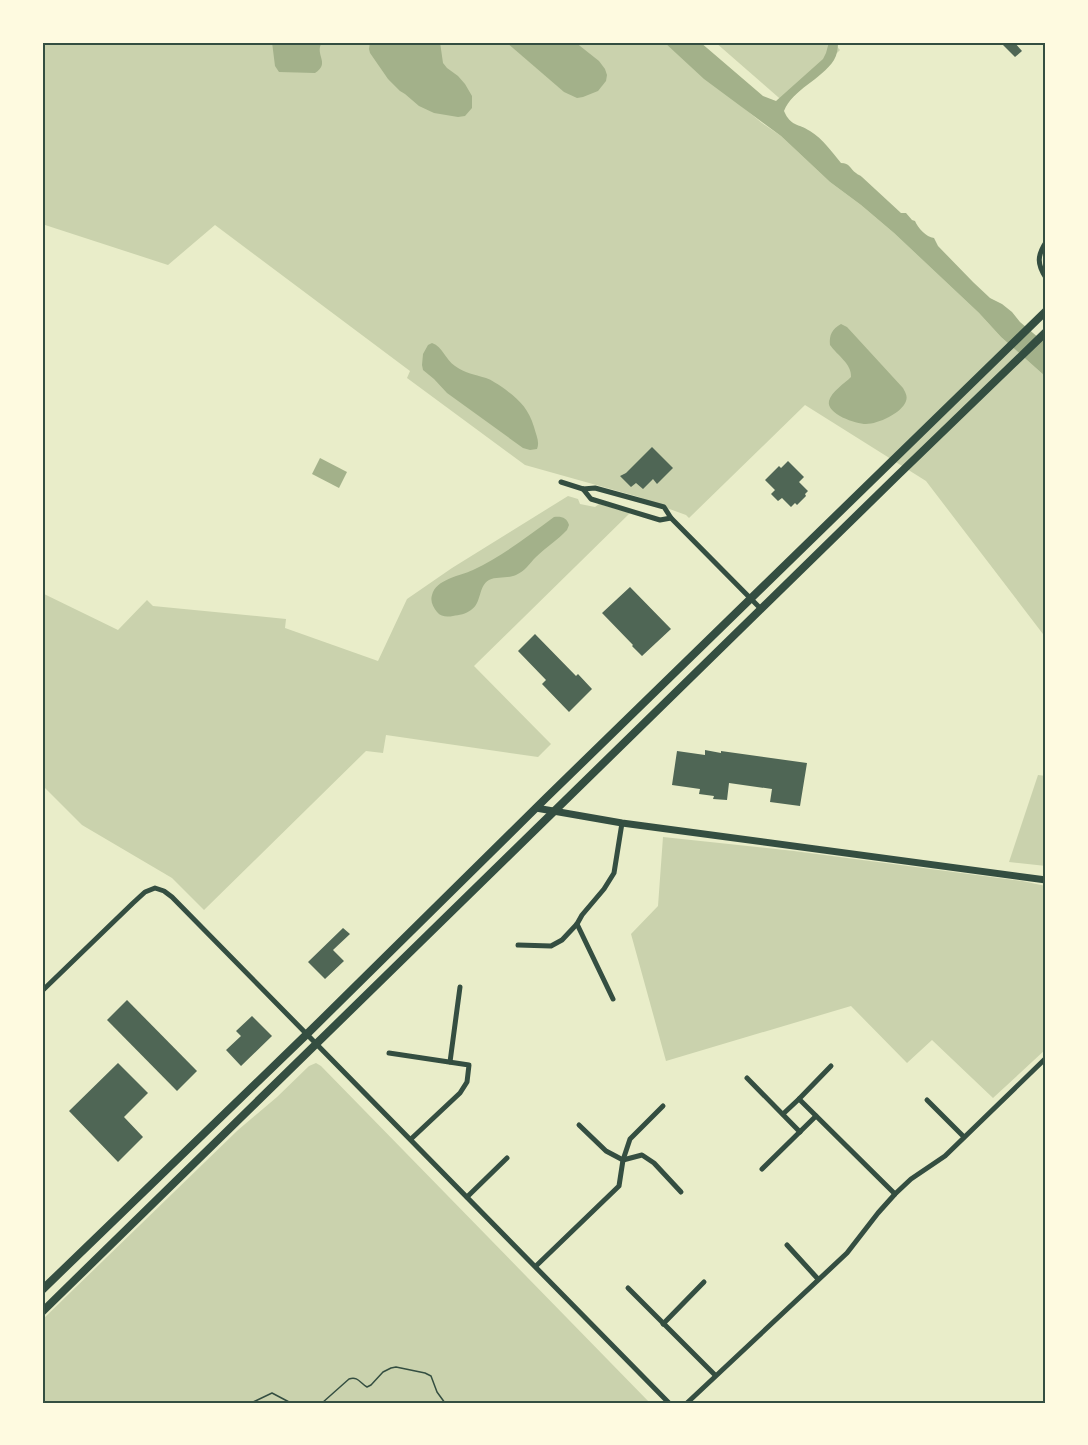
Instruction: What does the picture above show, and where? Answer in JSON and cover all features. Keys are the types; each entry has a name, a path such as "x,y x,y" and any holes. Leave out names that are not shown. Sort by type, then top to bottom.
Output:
{"main road":[{"path":"42,1290 1043,314"},
{"path":"42,1312 1046,332"}],"street":[{"path":"1046,242 1040,250 1038,260 1046,278"},
{"path":"561,482 582,489 595,488 664,507 671,518 761,609"},
{"path":"582,489 591,499 660,520 671,518"},
{"path":"536,808 622,823 1046,880"},
{"path":"518,945 551,946 562,940 577,924 614,873 622,823"},
{"path":"42,992 146,892 155,888 164,891 669,1403"},
{"path":"577,924 613,999"},
{"path":"450,1062 460,987"},
{"path":"388,1053 469,1065 467,1082 460,1093 411,1139"},
{"path":"687,1403 847,1252 895,1194 911,1179 945,1156 1046,1058"},
{"path":"783,1114 831,1066"},
{"path":"747,1078 800,1132"},
{"path":"799,1099 895,1194"},
{"path":"927,1101 964,1137"},
{"path":"536,1266 619,1186 623,1160 630,1139 663,1106"},
{"path":"762,1169 816,1116"},
{"path":"579,1125 606,1151 623,1160 642,1155 654,1163 681,1192"},
{"path":"467,1197 507,1158"},
{"path":"787,1245 818,1279"},
{"path":"663,1324 704,1282"},
{"path":"628,1288 715,1375"}],"path":[{"path":"322,1403 349,1379 358,1379 367,1387 383,1372 396,1367 430,1376 445,1403"},
{"path":"251,1403 272,1393 291,1403"}],"shaded area":[{"path":"42,42 664,42 781,136 830,182 894,233 979,313 1001,337 1046,377 1046,638 926,481 805,405 689,518 639,497 525,465 407,378 410,371 215,225 168,265 42,224"},
{"path":"272,42 322,42 320,51 322,66 315,73 279,72 275,66"},
{"path":"370,42 440,42 443,63 465,84 472,96 472,108 465,116 458,117 434,113 419,106 388,79 370,53"},
{"path":"506,42 575,42 599,61 605,69 606,81 598,91 577,98 564,92"},
{"path":"664,42 700,42 763,96 776,101 823,59 829,42 838,42 834,60 788,103 784,111 787,116 792,122 815,134 841,163 848,165 901,213 906,213 923,232 934,238 938,246 990,298 1012,312 1046,344 1046,377 1001,337 979,313 894,233 830,182 781,136 704,79"},
{"path":"715,42 833,42 840,50 786,104"},
{"path":"841,324 847,327 905,391 907,397 904,405 883,420 861,424 837,414 829,406 832,394 851,377 847,364 830,345 832,333"},
{"path":"432,343 439,347 455,366 490,380 518,400 532,420 538,441 537,449 523,448 447,393 423,370 423,354 428,345"},
{"path":"320,458 347,472 339,488 312,474"},
{"path":"568,496 578,499 580,504 595,507 599,504 630,513 474,666 551,744 538,757 386,735 383,753 366,751 204,910 172,878 82,825 42,785 42,593 118,630 147,600 153,606 286,619 285,628 378,661 407,599 452,568"},
{"path":"554,517 565,519 569,525 567,530 522,571 513,576 489,580 483,586 477,603 467,612 446,616 437,612 431,597 438,585 495,558"},
{"path":"1038,775 1046,776 1046,866 1009,862"},
{"path":"663,837 794,851 1046,886 1046,1049 993,1098 932,1040 907,1063 851,1006 666,1061 631,934 658,906"},
{"path":"316,1063 650,1403 42,1403 42,1320 238,1130 309,1066"}],"building":[{"path":"1000,42 1014,42 1022,51 1015,57"},
{"path":"652,447 673,468 657,484 653,479 643,489 636,483 631,487 620,476 626,473"},
{"path":"788,461 804,477 799,482 808,491 797,505 795,503 791,507 782,498 778,501 771,494 775,490 765,480 779,466 781,468"},
{"path":"630,587 671,629 642,656 602,613"},
{"path":"535,634 592,689 569,712 542,684 546,680 518,651"},
{"path":"705,750 807,763 800,806 770,802 772,789 729,783 727,800 713,799 714,796 699,794 700,789 672,785 677,751 705,755"},
{"path":"343,928 350,934 333,950 344,961 325,979 308,962"},
{"path":"127,1000 197,1071 177,1091 107,1020"},
{"path":"252,1016 272,1036 241,1066 226,1050 241,1036 236,1031"},
{"path":"118,1063 148,1093 124,1117 143,1137 118,1162 69,1111"}]}
